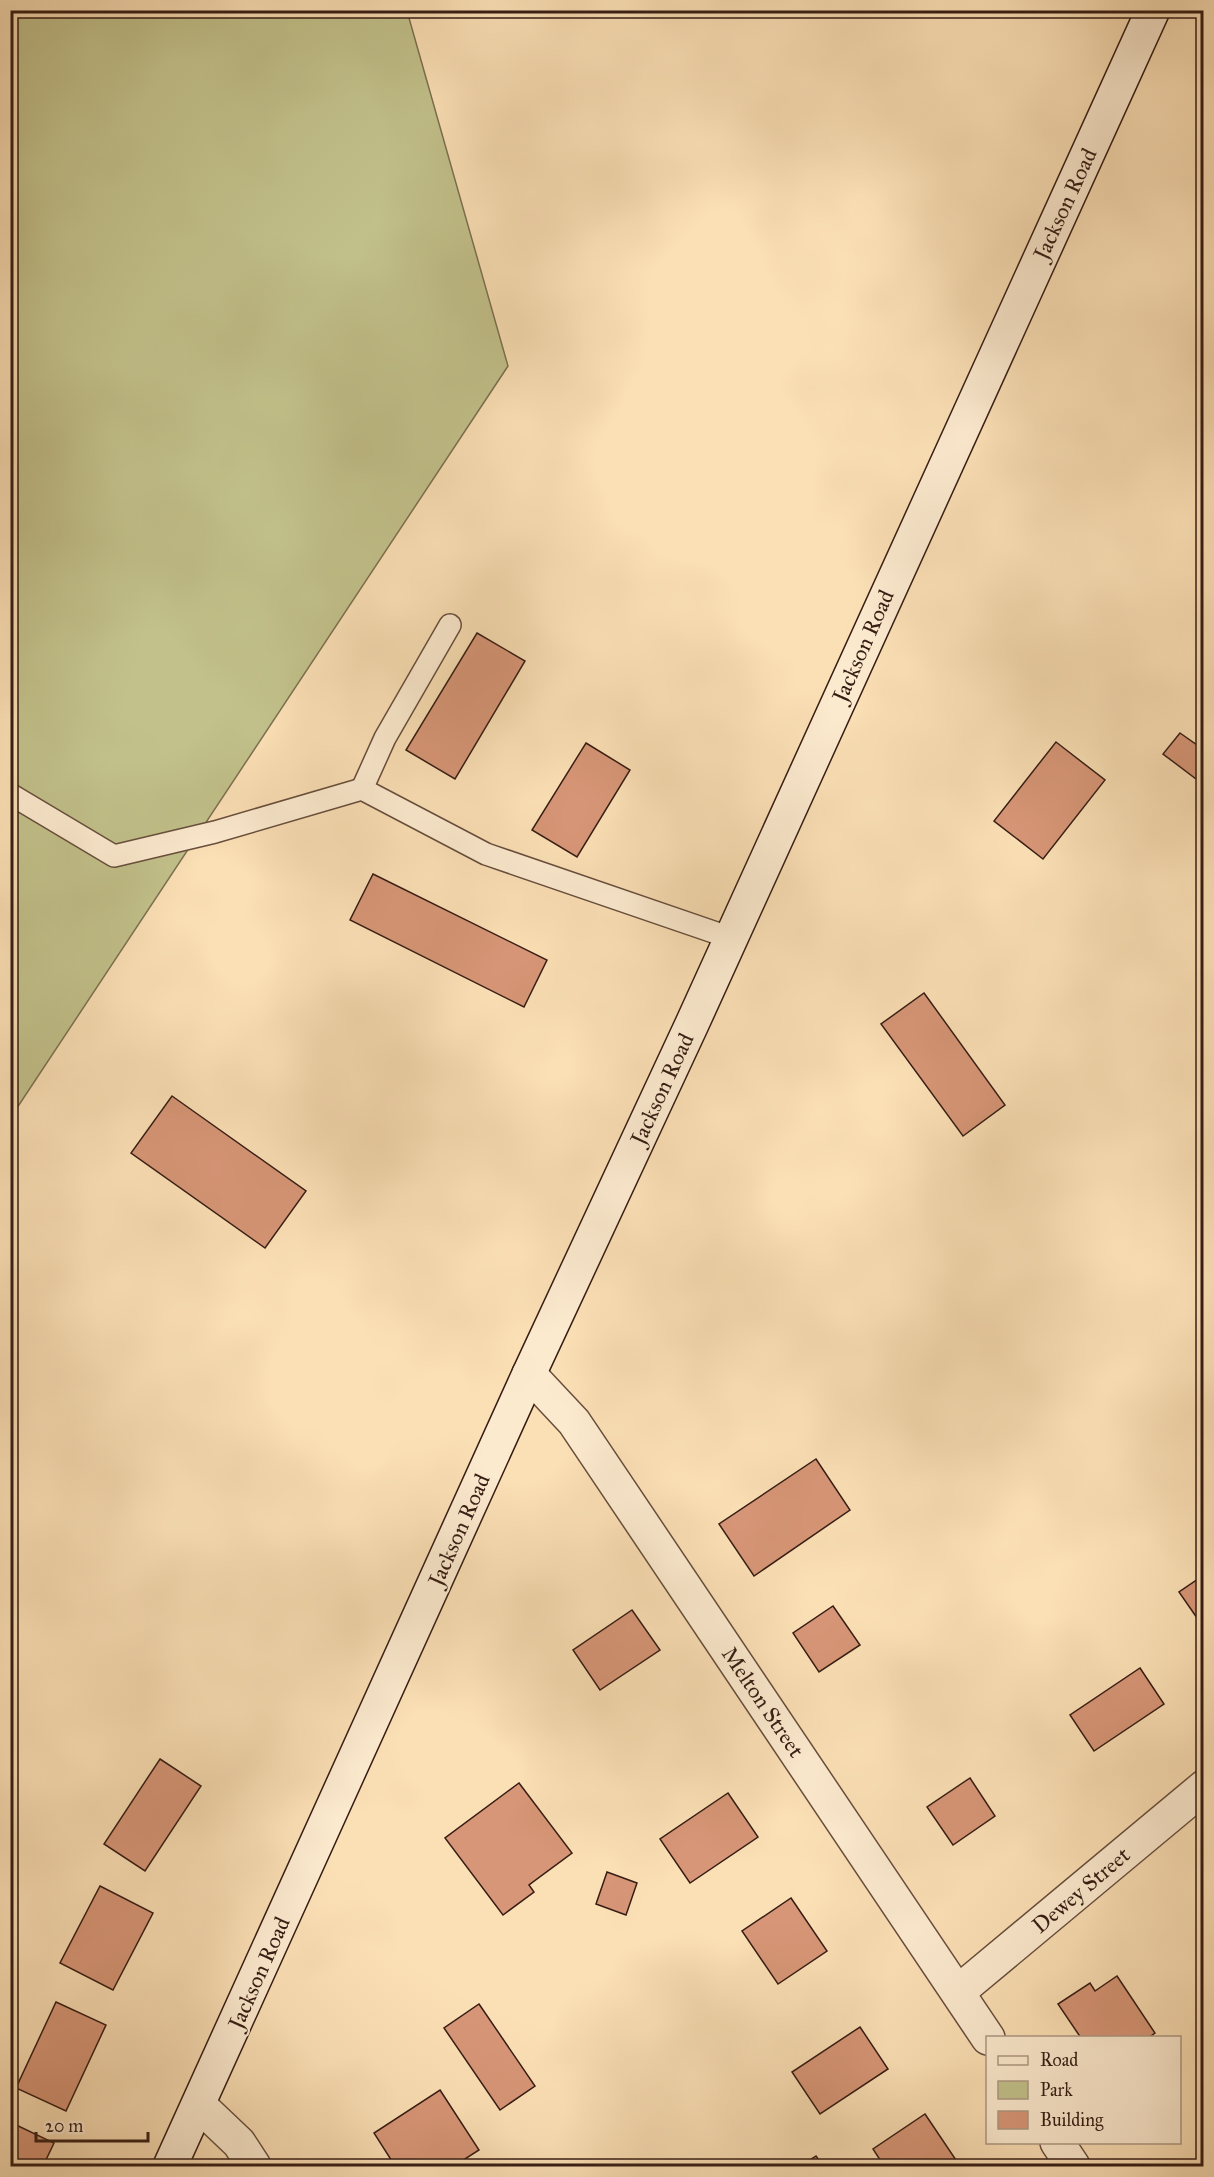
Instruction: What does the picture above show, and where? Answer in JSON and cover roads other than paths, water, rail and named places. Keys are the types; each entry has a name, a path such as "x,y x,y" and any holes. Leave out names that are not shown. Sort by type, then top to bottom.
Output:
{"main road":[{"name":"Jackson Road","path":"170,2166 529,1374 731,938 1153,10"},
{"name":"Melton Street","path":"529,1374 574,1422 987,2036"},
{"name":"Dewey Street","path":"958,1992 1203,1788"},
{"path":"199,2105 239,2143 254,2166"},
{"path":"1058,2144 1073,2166"}],"lane":[{"path":"362,789 385,738 450,625"},
{"path":"10,794 114,856 215,832 362,789 486,854 731,938"}]}
